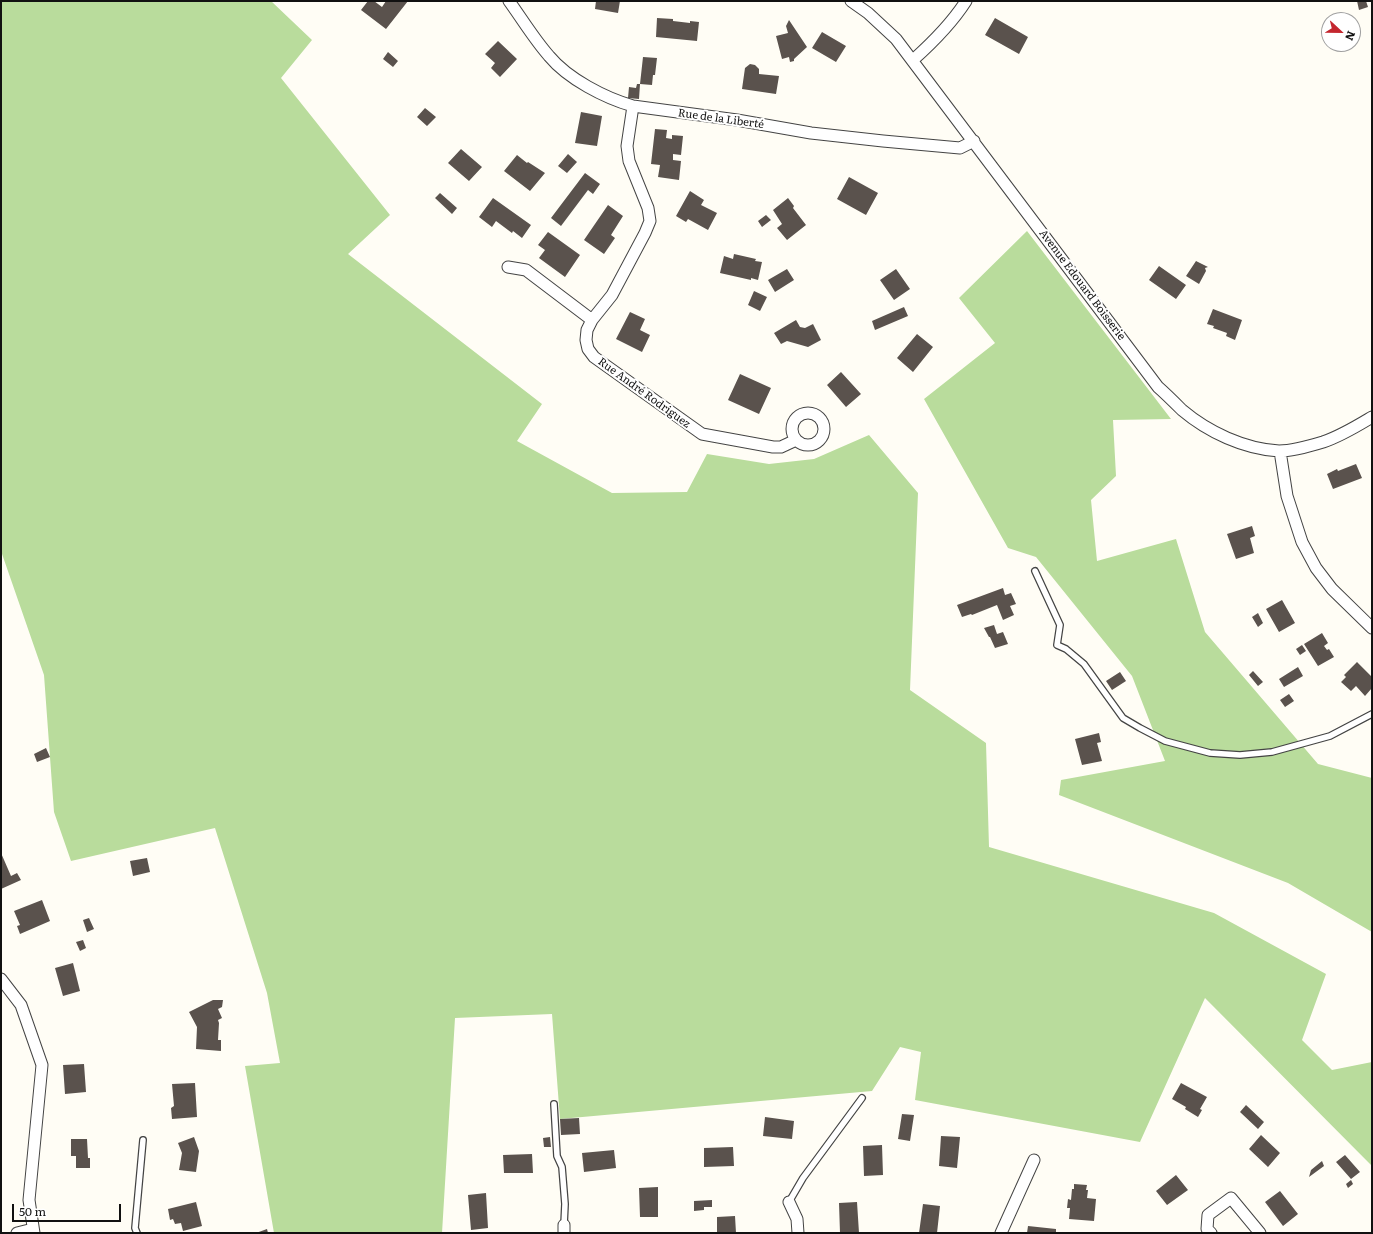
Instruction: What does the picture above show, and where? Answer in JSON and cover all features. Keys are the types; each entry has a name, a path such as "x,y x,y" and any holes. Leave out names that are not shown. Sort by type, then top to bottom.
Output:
{"street":[{"name":"Rue de la Liberté","path":"509,1 549,56 572,78 619,102 633,106 737,120 811,133 883,141 960,148 974,141"},
{"name":"Avenue Edouard Boisserie","path":"851,1 868,13 896,39 1158,387 1183,410 1208,428 1235,441 1261,449 1280,451 1324,442 1348,431 1372,417"},
{"path":"913,60 960,10 966,1"},
{"name":"Rue André Rodriguez","path":"633,106 627,146 629,161 648,208 650,221 612,295 592,320 587,330 586,340 588,349 594,357 702,434 773,447 781,447 796,440"},
{"path":"508,267 526,270 592,320"},
{"path":"1280,451 1287,496 1302,542 1316,568 1332,589 1372,628"},
{"path":"1,979 21,1005 42,1065 29,1200 34,1231 17,1233"},
{"path":"1001,1233 1034,1160"},
{"path":"1211,1233 1207,1229 1208,1215 1231,1198 1260,1233"},
{"path":"789,1202 797,1218 798,1233"}],"lane":[{"path":"1035,571 1060,625 1057,645 1066,649 1084,664 1123,718 1165,741 1210,753 1240,755 1272,752 1330,736 1372,714"},
{"path":"789,1202 803,1178 862,1098"},
{"path":"554,1104 557,1156 562,1166 564,1229"},
{"path":"136,1233 135,1228 142,1140"}],"green space":[{"path":"1,1 271,1 312,40 281,78 390,215 348,254 542,404 517,441 612,493 687,492 707,454 769,464 814,459 869,435 918,493 910,690 986,743 989,847 1214,913 1326,974 1302,1040 1332,1070 1372,1062 1372,1166 1205,998 1140,1142 915,1100 921,1052 900,1047 872,1091 560,1119 552,1014 455,1018 442,1233 274,1233 245,1066 280,1063 267,993 215,828 71,861 54,812 44,675 1,551"},
{"path":"1027,231 1171,419 1113,420 1116,476 1091,500 1097,561 1176,539 1205,632 1318,764 1372,778 1372,932 1288,883 1059,795 1061,780 1165,761 1132,676 1036,557 1008,548 924,399 995,343 959,298"}],"building":[{"path":"368,1 374,1 382,7 386,1 408,1 386,29 361,10"},
{"path":"596,1 620,1 618,13 595,9"},
{"path":"1357,1 1366,1 1368,7 1359,10"},
{"path":"657,18 673,19 673,21 690,23 690,21 699,22 697,41 656,37"},
{"path":"995,18 1028,37 1019,54 985,35"},
{"path":"789,20 807,47 794,59 794,61 790,62 789,57 782,59 776,36 788,33 786,26"},
{"path":"822,32 846,46 836,62 812,48"},
{"path":"498,41 517,59 500,77 491,68 495,63 485,54"},
{"path":"388,52 398,61 393,67 383,59"},
{"path":"643,57 657,58 652,85 640,84"},
{"path":"750,64 755,65 759,69 759,74 779,76 776,94 742,89 745,68"},
{"path":"637,84 640,84 639,99 628,98 629,87 636,88"},
{"path":"425,108 436,117 427,126 417,117"},
{"path":"581,112 602,116 597,146 575,143"},
{"path":"655,129 667,130 666,138 672,139 672,135 683,136 681,155 673,154 673,160 681,161 679,180 658,177 660,165 651,164"},
{"path":"461,149 482,167 469,181 448,163"},
{"path":"568,154 577,162 567,173 558,166"},
{"path":"517,155 527,163 528,162 545,173 530,191 504,171"},
{"path":"585,173 600,184 593,194 588,190 561,226 551,218"},
{"path":"849,177 878,193 866,215 837,199"},
{"path":"690,191 704,200 701,205 717,213 708,230 688,219 686,222 676,216"},
{"path":"440,193 457,208 452,214 435,198"},
{"path":"493,198 531,225 522,238 513,231 512,233 496,221 492,227 479,217"},
{"path":"788,198 794,206 793,208 806,225 787,240 777,228 782,224 773,210"},
{"path":"608,205 623,216 611,235 615,238 604,254 584,240"},
{"path":"766,215 771,220 762,227 758,221"},
{"path":"548,232 580,255 565,277 539,258 545,250 538,245"},
{"path":"734,254 756,259 755,261 762,262 758,280 751,278 751,280 720,273 724,256 733,259"},
{"path":"1196,261 1208,267 1205,268 1206,271 1199,284 1186,276"},
{"path":"1159,266 1186,285 1176,299 1149,280"},
{"path":"787,269 794,280 775,292 768,280"},
{"path":"896,269 910,289 894,300 880,280"},
{"path":"754,291 767,297 760,311 748,305"},
{"path":"904,307 908,316 875,330 872,321"},
{"path":"1213,309 1242,320 1235,340 1226,336 1227,333 1207,324"},
{"path":"630,312 645,319 640,330 650,335 642,352 616,339"},
{"path":"796,320 800,327 805,328 813,324 821,340 808,347 787,341 781,344 774,333"},
{"path":"917,334 933,347 913,372 897,358"},
{"path":"841,372 861,394 846,407 827,385"},
{"path":"740,374 771,388 759,414 728,400"},
{"path":"1356,464 1362,478 1333,489 1327,474 1337,469 1338,471"},
{"path":"1252,526 1255,536 1250,538 1254,553 1236,559 1227,534"},
{"path":"1003,588 1005,595 1011,593 1016,604 1010,606 1014,615 1003,620 997,605 972,615 962,617 957,605"},
{"path":"1282,600 1295,623 1279,632 1266,609"},
{"path":"1258,613 1263,623 1258,627 1252,617"},
{"path":"994,625 997,634 1003,632 1008,644 995,648 984,628"},
{"path":"1322,633 1328,643 1324,646 1327,650 1329,649 1334,657 1318,666 1304,644"},
{"path":"1302,645 1306,651 1300,655 1296,649"},
{"path":"1357,662 1372,677 1372,688 1365,696 1356,686 1351,691 1341,682 1346,677 1344,675"},
{"path":"1298,667 1303,676 1284,687 1279,679"},
{"path":"1253,671 1263,682 1258,686 1249,675"},
{"path":"1120,672 1126,681 1112,690 1106,681"},
{"path":"1289,694 1294,701 1285,707 1280,700"},
{"path":"1099,733 1101,742 1097,743 1102,761 1082,765 1075,739"},
{"path":"46,748 50,757 37,762 34,754"},
{"path":"1,853 11,876 17,873 21,880 1,889"},
{"path":"147,858 150,872 133,876 130,861"},
{"path":"42,900 50,921 20,934 17,926 20,925 14,911"},
{"path":"89,918 94,929 87,932 83,920"},
{"path":"83,940 86,948 80,951 76,942"},
{"path":"73,963 80,991 63,996 55,968"},
{"path":"213,1000 223,1000 222,1007 218,1009 222,1018 218,1020 218,1040 221,1040 221,1051 196,1049 197,1027 189,1012"},
{"path":"84,1064 86,1092 65,1094 63,1065"},
{"path":"195,1083 197,1117 172,1119 171,1108 174,1106 172,1084"},
{"path":"1181,1083 1207,1097 1200,1109 1202,1110 1198,1117 1185,1109 1186,1107 1172,1099"},
{"path":"1246,1105 1264,1122 1258,1129 1240,1112"},
{"path":"902,1114 914,1115 910,1141 898,1139"},
{"path":"765,1117 794,1121 792,1139 763,1136"},
{"path":"579,1118 580,1134 561,1135 560,1119"},
{"path":"1261,1135 1280,1153 1268,1167 1249,1149"},
{"path":"941,1136 960,1137 957,1168 939,1166"},
{"path":"194,1137 199,1151 196,1172 179,1170 182,1153 178,1143"},
{"path":"550,1137 551,1147 544,1147 543,1138"},
{"path":"71,1139 87,1139 90,1168 76,1168 76,1156 71,1156"},
{"path":"882,1145 883,1175 864,1176 863,1146"},
{"path":"733,1147 734,1166 704,1167 704,1148"},
{"path":"614,1150 616,1168 584,1172 582,1153"},
{"path":"532,1154 533,1173 504,1173 503,1155"},
{"path":"1345,1155 1360,1172 1351,1179 1336,1162"},
{"path":"1322,1161 1324,1166 1309,1177 1311,1170"},
{"path":"1176,1175 1188,1190 1167,1205 1156,1191"},
{"path":"1351,1180 1353,1184 1348,1188 1346,1184"},
{"path":"1074,1184 1087,1185 1087,1198 1096,1199 1094,1221 1069,1219 1070,1208 1067,1208 1068,1199 1071,1200"},
{"path":"658,1187 658,1217 640,1217 639,1188"},
{"path":"1280,1191 1298,1214 1283,1226 1265,1202"},
{"path":"486,1193 488,1228 471,1230 468,1195"},
{"path":"712,1200 712,1207 704,1207 704,1210 694,1211 694,1201"},
{"path":"196,1202 202,1226 183,1231 181,1223 175,1224 173,1219 170,1220 168,1209"},
{"path":"857,1202 859,1233 840,1233 839,1203"},
{"path":"923,1204 940,1206 937,1233 919,1233"},
{"path":"735,1216 736,1233 717,1233 717,1217"},
{"path":"1028,1226 1056,1229 1056,1233 1027,1233"},
{"path":"267,1229 268,1233 256,1233"}]}
